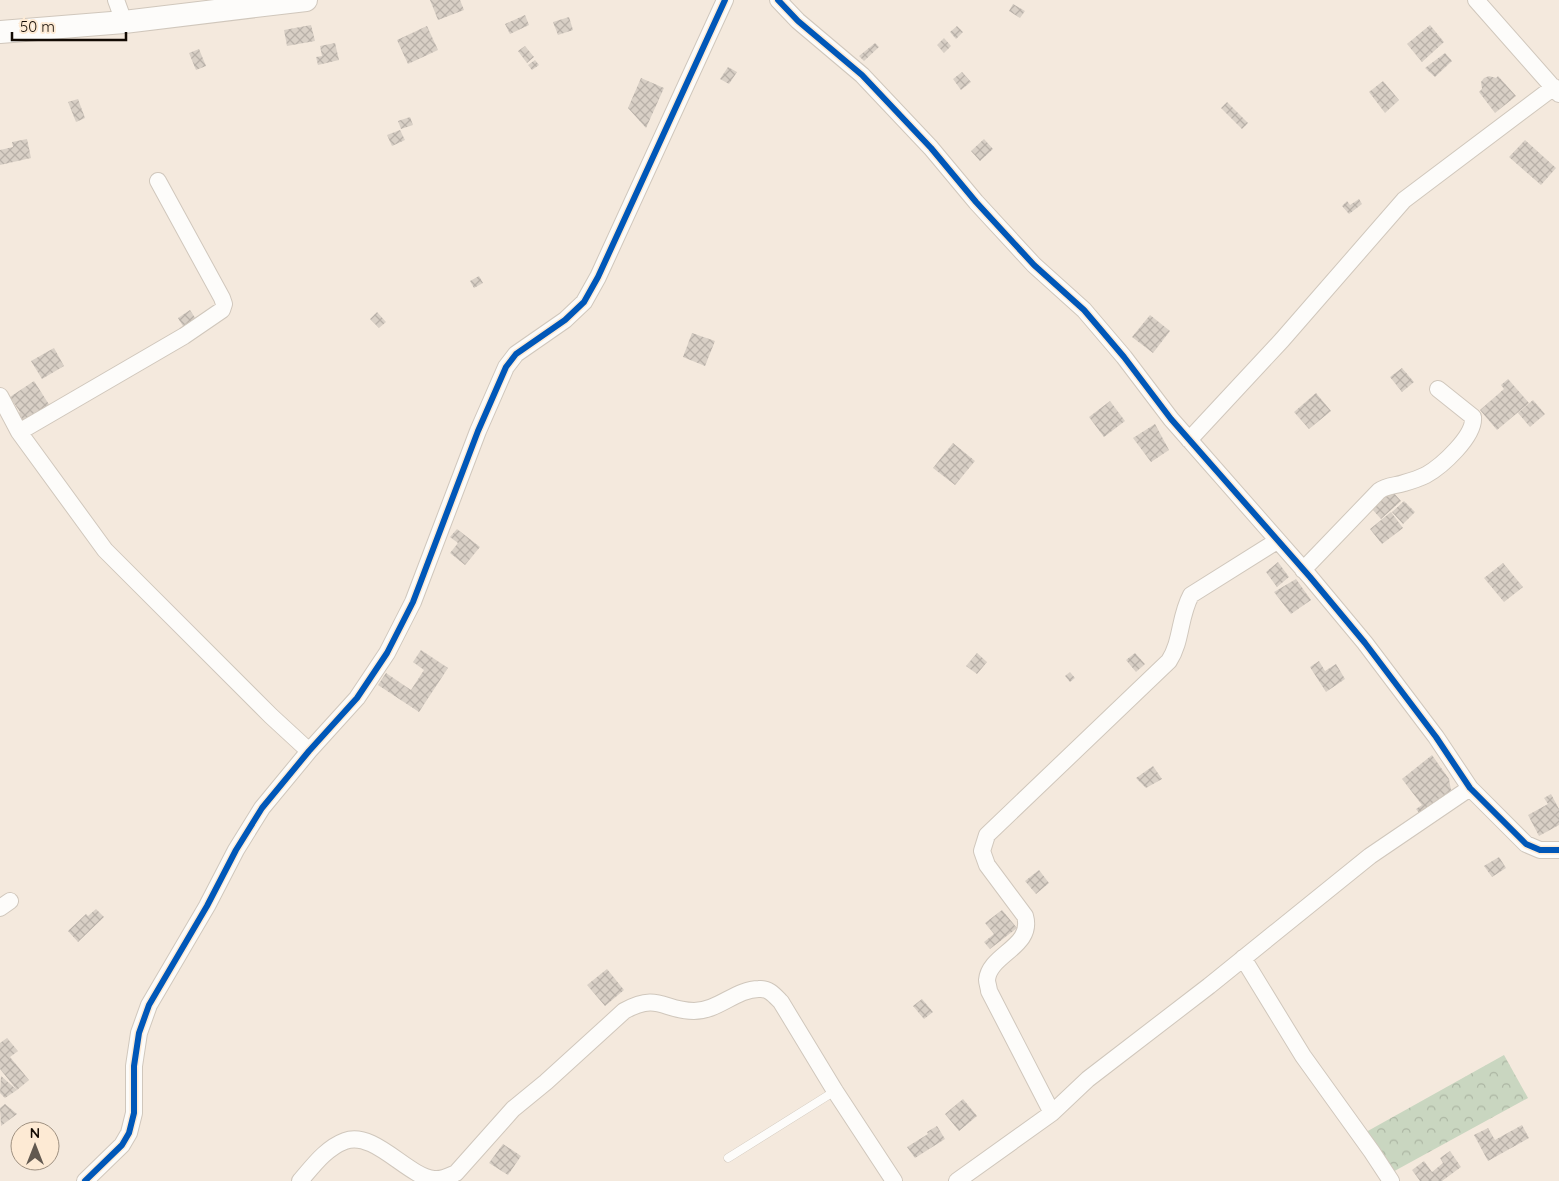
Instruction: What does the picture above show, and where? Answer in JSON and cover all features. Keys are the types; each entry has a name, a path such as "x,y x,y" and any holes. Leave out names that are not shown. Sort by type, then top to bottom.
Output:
{"main road":[{"path":"0,32 124,22 306,0"}],"street":[{"path":"116,0 124,22"},
{"path":"85,1181 122,1145 130,1133 134,1113 134,1066 139,1033 149,1005 207,906 236,850 262,808 309,751 357,698 387,652 409,611 478,431 506,367 516,354 565,320 584,302 725,0"},
{"path":"778,0 798,21 862,75 931,148 976,202 1034,265 1084,310 1124,357 1170,419 1304,570 1365,644 1436,736 1470,788 1526,844 1540,850 1559,850"},
{"path":"1189,440 1282,340 1404,200 1556,91 1476,0"},
{"path":"19,432 184,336 222,310 224,304 222,298 158,181"},
{"path":"1304,570 1379,490 1384,487 1404,484 1427,474 1447,459 1468,436 1473,417 1438,389"},
{"path":"0,396 19,432 105,550 271,716 309,751"},
{"path":"1052,1113 989,991 987,978 993,967 1025,934 1027,924 1025,916 987,865 982,851 987,835 1169,661 1175,653 1184,607 1190,595 1277,541"},
{"path":"957,1181 1052,1113 1088,1079 1244,958 1370,856 1470,788"},
{"path":"1244,958 1303,1056 1391,1181"},
{"path":"300,1181 321,1157 334,1146 347,1140 361,1140 383,1150 423,1176 433,1179 444,1178 456,1173 513,1109 553,1076 624,1011 637,1004 649,1002 695,1012 707,1009 751,990 761,988 771,992 781,1002 834,1091 894,1181"}],"lane":[{"path":"728,1158 834,1091"}],"green space":[{"path":"1504,1055 1528,1098 1389,1174 1366,1132"}],"building":[{"path":"430,0 460,0 464,10 438,20"},
{"path":"1013,4 1025,11 1020,18 1009,11"},
{"path":"525,15 529,25 510,34 505,24"},
{"path":"569,17 573,30 558,35 553,22"},
{"path":"311,25 315,41 287,46 284,30"},
{"path":"1430,25 1444,42 1422,62 1407,44"},
{"path":"427,26 438,50 408,64 397,40"},
{"path":"957,26 963,32 956,39 950,32"},
{"path":"944,38 951,46 944,53 937,45"},
{"path":"335,43 339,60 318,65 316,57 322,56 320,46"},
{"path":"875,43 879,47 864,61 859,56"},
{"path":"525,46 534,57 527,63 518,51"},
{"path":"199,49 206,66 196,70 189,53"},
{"path":"1445,53 1452,61 1435,77 1425,68"},
{"path":"535,60 539,65 532,70 528,65"},
{"path":"728,67 737,72 729,84 720,79"},
{"path":"962,72 971,82 961,90 953,79"},
{"path":"1489,76 1496,78 1498,76 1516,96 1495,113 1479,92 1482,89 1481,82"},
{"path":"641,78 664,88 646,128 628,108"},
{"path":"1383,81 1399,100 1385,113 1369,92"},
{"path":"78,99 85,118 76,122 68,102"},
{"path":"1227,102 1248,123 1242,129 1221,108"},
{"path":"410,117 413,125 401,129 398,121"},
{"path":"400,130 405,140 392,146 387,135"},
{"path":"27,139 31,158 0,165 0,150 13,147 12,142"},
{"path":"984,139 993,149 980,161 971,151"},
{"path":"1525,140 1556,168 1541,185 1509,157"},
{"path":"1359,199 1362,204 1349,214 1342,206 1347,201 1350,205"},
{"path":"479,276 483,283 474,288 470,281"},
{"path":"190,310 199,324 186,331 178,318"},
{"path":"377,312 386,322 379,328 370,319"},
{"path":"1150,315 1170,331 1153,353 1132,337"},
{"path":"692,333 715,341 705,366 683,357"},
{"path":"54,348 64,366 42,379 31,361"},
{"path":"1402,368 1414,382 1402,392 1390,377"},
{"path":"1508,379 1529,403 1497,430 1480,410 1504,389 1501,385"},
{"path":"34,381 50,406 21,426 14,416 20,412 10,397"},
{"path":"1316,393 1331,411 1309,429 1294,412"},
{"path":"1533,400 1545,414 1530,427 1518,413"},
{"path":"1110,401 1125,421 1104,437 1089,417"},
{"path":"1155,424 1169,450 1151,462 1133,438"},
{"path":"953,443 975,461 955,485 933,468"},
{"path":"1392,491 1401,501 1381,519 1372,509"},
{"path":"1404,501 1415,512 1403,524 1392,512"},
{"path":"1391,512 1403,528 1382,544 1370,529"},
{"path":"457,529 480,547 465,565 450,553 458,543 450,537"},
{"path":"1278,562 1289,577 1277,587 1266,572"},
{"path":"1503,563 1523,587 1504,602 1484,578"},
{"path":"1296,579 1311,600 1291,614 1274,592"},
{"path":"421,650 448,668 419,712 378,685 386,673 411,690 424,670 413,662"},
{"path":"977,653 987,662 977,674 966,666"},
{"path":"1135,653 1145,664 1136,672 1126,660"},
{"path":"1319,661 1325,671 1336,664 1345,679 1326,692 1310,667"},
{"path":"1070,672 1075,678 1070,682 1065,676"},
{"path":"1432,755 1449,779 1451,790 1448,795 1420,814 1416,809 1422,805 1402,779"},
{"path":"1153,766 1162,779 1146,788 1136,778"},
{"path":"1551,794 1559,809 1559,825 1539,836 1528,815 1548,804 1544,798"},
{"path":"1499,857 1506,868 1492,877 1484,866"},
{"path":"1039,870 1049,883 1036,894 1025,881"},
{"path":"96,909 104,917 78,942 68,931 86,914 88,916"},
{"path":"1002,910 1017,928 990,949 984,942 994,934 985,923"},
{"path":"607,969 624,990 605,1006 587,985"},
{"path":"922,999 933,1012 924,1019 913,1006"},
{"path":"7,1038 18,1051 10,1057 29,1080 17,1090 0,1069 0,1043"},
{"path":"1,1076 17,1090 5,1098 0,1093"},
{"path":"963,1099 977,1116 959,1131 945,1114"},
{"path":"5,1104 17,1114 1,1126 0,1108"},
{"path":"1522,1125 1529,1138 1488,1161 1474,1135 1488,1128 1495,1140"},
{"path":"937,1126 945,1139 915,1158 907,1147"},
{"path":"503,1144 521,1156 508,1175 489,1163"},
{"path":"1450,1151 1461,1167 1442,1181 1420,1181 1412,1170 1424,1161 1432,1172 1443,1163 1440,1158"}],"cycle path":[{"path":"85,1181 122,1145 129,1133 134,1113 134,1066 139,1033 149,1005 207,906 236,850 262,808 309,751 357,698 387,653 413,602 478,431 506,367 516,354 565,320 584,302 598,277 725,0"},
{"path":"778,0 798,21 862,75 931,148 976,202 1034,265 1084,310 1124,357 1171,419 1310,577 1365,643 1436,737 1470,788 1526,844 1540,850 1559,850"}]}
